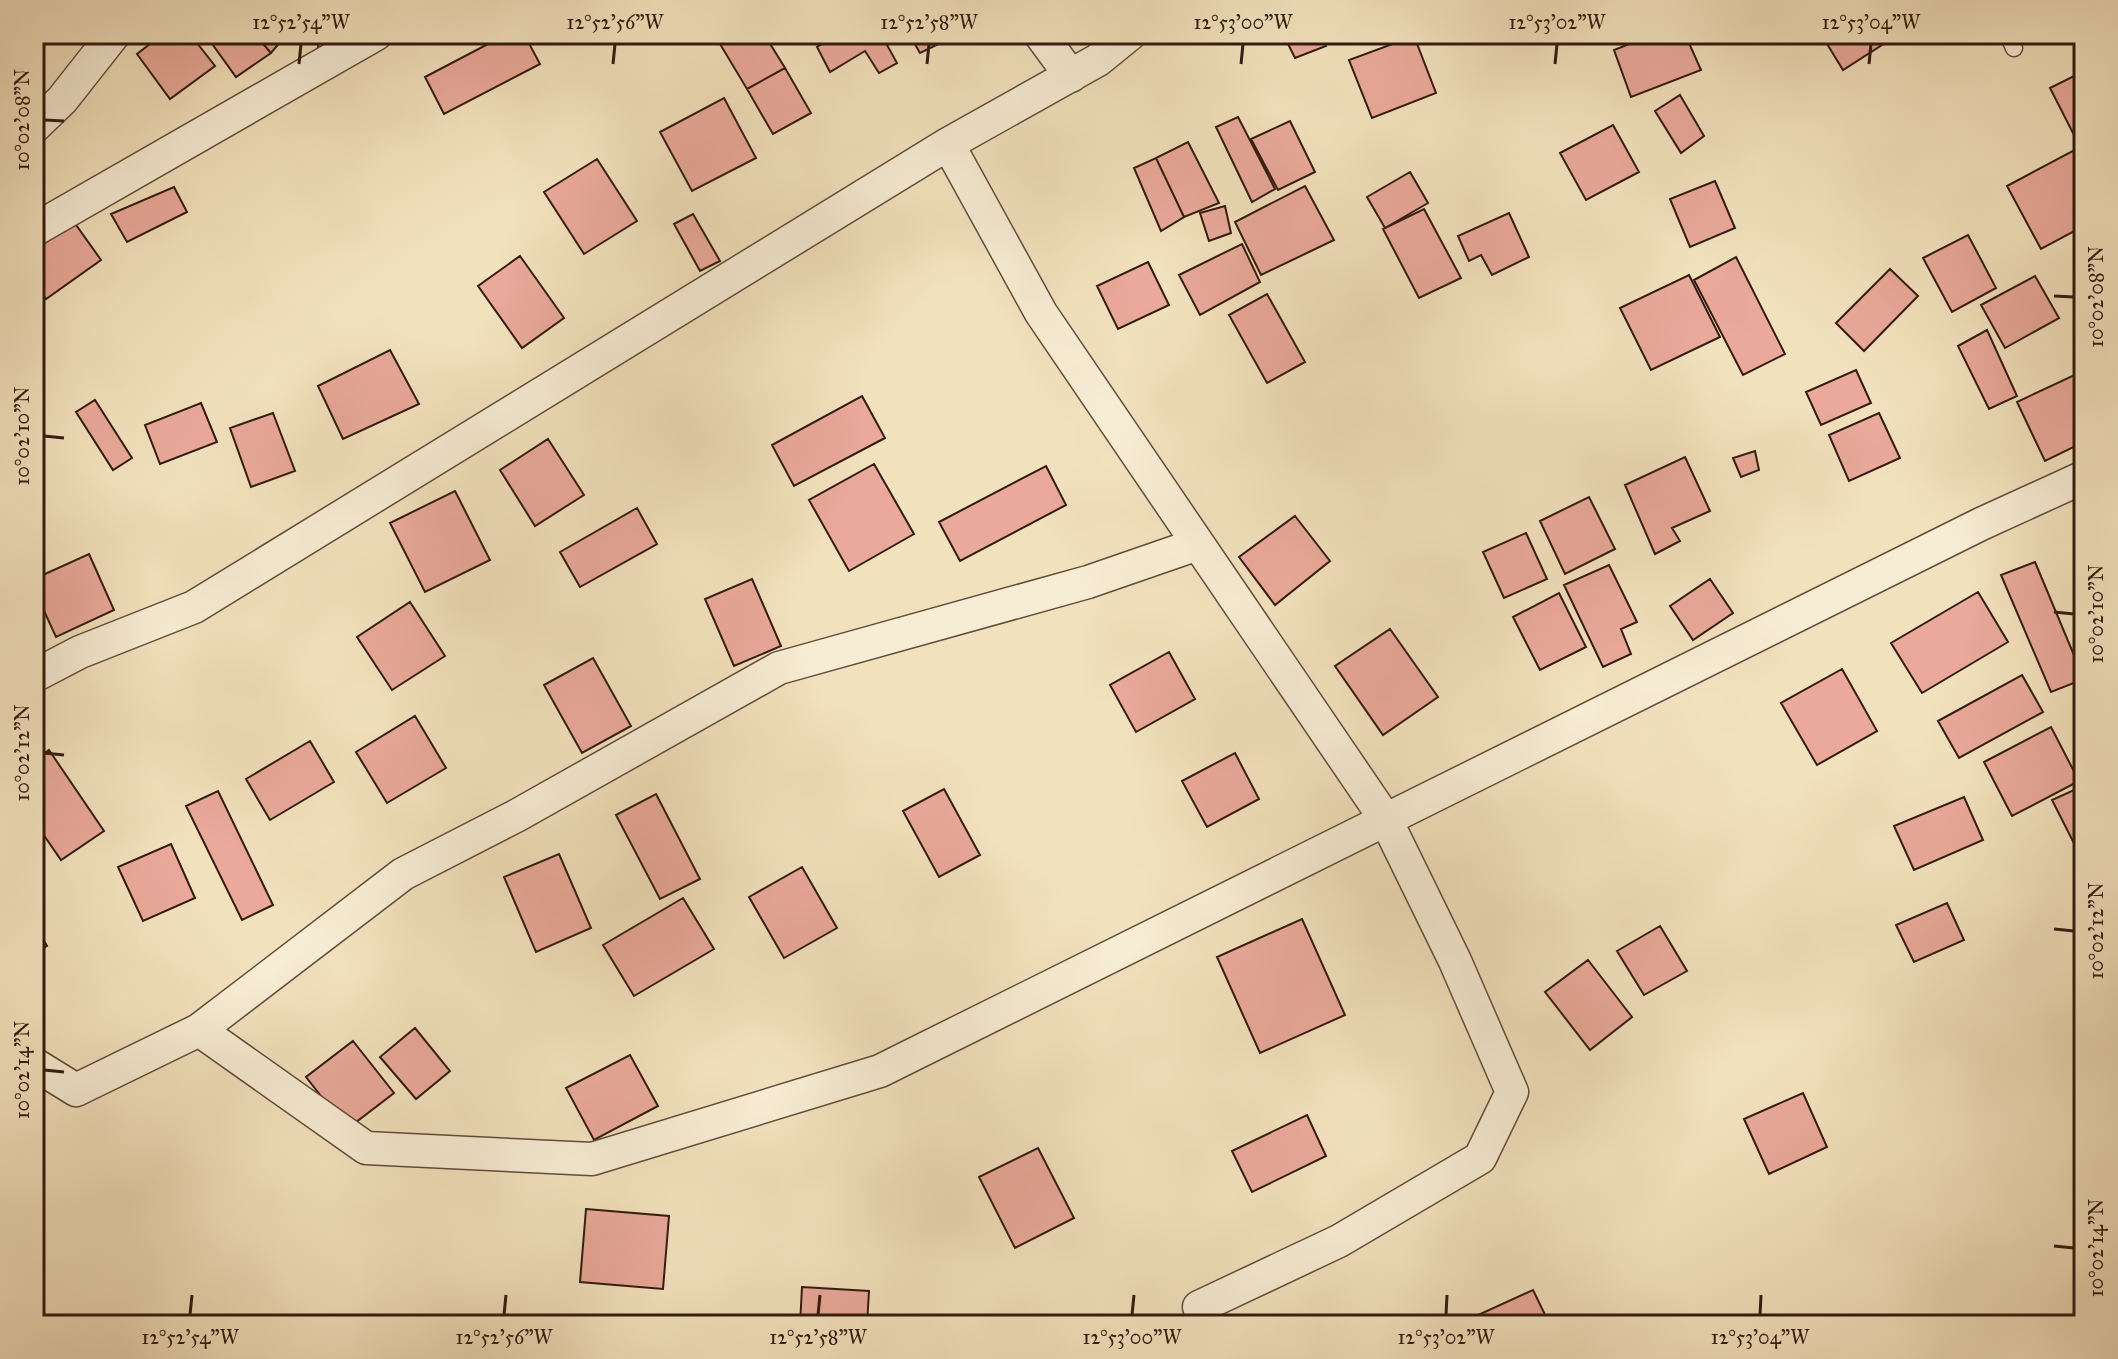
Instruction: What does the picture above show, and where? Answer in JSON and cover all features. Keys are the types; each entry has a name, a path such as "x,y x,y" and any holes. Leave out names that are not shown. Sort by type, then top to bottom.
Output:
{"street":[{"path":"34,127 62,100 114,34"},
{"path":"34,230 376,34"},
{"path":"1040,34 1071,76"},
{"path":"34,676 80,652 194,607 948,144 1098,60 1130,34"},
{"path":"948,144 1041,313 1386,820 1455,961 1512,1092 1480,1158 1339,1241 1199,1307"},
{"path":"199,1030 366,1148 592,1159 880,1071 1981,524 2084,477"},
{"path":"34,1064 76,1090 199,1030 403,874 516,816 779,668 1088,582 1198,544"}],"building":[{"path":"163,34 190,34 215,66 170,99 137,54"},
{"path":"205,34 261,34 257,37 271,53 236,77"},
{"path":"261,34 287,34 271,53 257,37"},
{"path":"320,34 350,34 316,60"},
{"path":"507,34 524,34 540,64 444,114 425,77"},
{"path":"740,34 764,34 785,68 747,89 720,44"},
{"path":"839,34 881,34 897,63 879,73 865,51 830,72 817,47"},
{"path":"909,34 959,34 920,53"},
{"path":"1283,34 1320,34 1326,46 1295,58"},
{"path":"1654,34 1685,34 1701,70 1631,97 1614,50"},
{"path":"1821,34 1899,34 1843,70"},
{"path":"1414,36 1436,93 1372,118 1349,60"},
{"path":"785,68 811,113 773,134 747,89"},
{"path":"2084,71 2084,135 2076,139 2050,88"},
{"path":"1680,95 1704,136 1681,153 1655,111"},
{"path":"724,98 756,158 692,191 660,132"},
{"path":"1238,117 1275,189 1252,202 1216,127"},
{"path":"1290,121 1315,172 1278,190 1251,139"},
{"path":"1613,125 1639,172 1586,200 1560,153"},
{"path":"1188,142 1219,203 1184,217 1156,158"},
{"path":"2082,146 2084,226 2041,249 2007,186"},
{"path":"1156,158 1184,217 1161,231 1134,168"},
{"path":"597,159 637,221 584,254 544,192"},
{"path":"1410,172 1428,203 1385,228 1367,197"},
{"path":"1715,181 1735,228 1690,247 1670,199"},
{"path":"1305,186 1334,240 1261,275 1235,222"},
{"path":"174,187 187,212 127,242 111,214"},
{"path":"1225,206 1231,233 1209,241 1200,213"},
{"path":"1424,209 1461,278 1419,298 1383,229"},
{"path":"1509,213 1529,257 1492,275 1481,255 1469,261 1458,236"},
{"path":"693,214 720,261 700,271 674,224"},
{"path":"74,222 101,260 46,299 34,282 34,251"},
{"path":"1968,235 1996,288 1952,312 1923,258"},
{"path":"1242,244 1260,282 1200,315 1179,275"},
{"path":"520,256 564,318 522,348 478,286"},
{"path":"1736,257 1785,354 1743,375 1694,280"},
{"path":"1148,262 1169,305 1118,329 1097,286"},
{"path":"1890,269 1918,296 1864,351 1836,323"},
{"path":"1689,275 1720,337 1651,370 1620,308"},
{"path":"2035,276 2059,318 2005,348 1981,305"},
{"path":"1267,294 1305,362 1267,383 1229,315"},
{"path":"1987,330 2017,396 1989,409 1958,346"},
{"path":"390,350 419,404 343,439 318,386"},
{"path":"1856,370 1871,403 1821,425 1806,392"},
{"path":"2083,371 2084,442 2045,461 2017,402"},
{"path":"862,396 885,438 794,486 772,445"},
{"path":"95,400 132,458 113,470 76,412"},
{"path":"201,403 217,442 160,464 145,425"},
{"path":"273,413 295,471 251,487 230,428"},
{"path":"1879,413 1900,458 1849,481 1829,435"},
{"path":"548,439 584,495 535,526 500,470"},
{"path":"1755,451 1759,470 1741,477 1733,458"},
{"path":"1685,457 1710,511 1672,528 1680,541 1655,554 1625,485"},
{"path":"874,464 914,534 849,571 809,500"},
{"path":"1046,466 1066,505 960,561 939,522"},
{"path":"455,491 490,560 425,592 390,523"},
{"path":"1589,497 1615,549 1565,574 1540,521"},
{"path":"637,508 657,544 580,587 560,552"},
{"path":"1295,516 1330,561 1275,605 1239,557"},
{"path":"1526,533 1547,579 1504,598 1483,552"},
{"path":"89,554 114,610 56,637 34,589 34,579"},
{"path":"2035,562 2084,679 2051,692 2001,575"},
{"path":"1609,565 1637,622 1621,629 1631,654 1603,667 1564,585"},
{"path":"752,579 781,646 734,666 705,599"},
{"path":"1710,579 1733,613 1693,640 1670,606"},
{"path":"1978,592 2008,642 1922,693 1891,643"},
{"path":"1559,593 1586,647 1540,670 1513,617"},
{"path":"2084,600 2084,625 2075,603"},
{"path":"410,602 445,656 392,690 357,637"},
{"path":"1390,629 1438,697 1383,735 1335,666"},
{"path":"1169,652 1195,699 1136,732 1110,685"},
{"path":"593,658 631,726 582,753 544,685"},
{"path":"1842,669 1877,731 1817,765 1781,703"},
{"path":"2022,675 2043,712 1959,758 1938,721"},
{"path":"415,716 446,768 387,803 356,752"},
{"path":"2051,727 2079,781 2012,816 1984,762"},
{"path":"310,741 334,782 270,820 246,779"},
{"path":"49,750 104,831 61,860 34,821 34,761"},
{"path":"1235,753 1259,799 1207,827 1182,781"},
{"path":"944,789 980,855 939,877 903,811"},
{"path":"2074,790 2084,811 2084,863 2052,800"},
{"path":"218,791 273,905 242,920 186,806"},
{"path":"656,794 700,879 660,899 616,815"},
{"path":"1964,797 1983,840 1914,870 1894,826"},
{"path":"171,844 195,898 143,921 118,867"},
{"path":"559,854 591,928 536,952 504,877"},
{"path":"802,867 837,928 784,958 749,897"},
{"path":"683,898 714,949 634,996 603,945"},
{"path":"1947,903 1964,940 1914,962 1896,925"},
{"path":"1302,919 1345,1015 1260,1053 1217,957"},
{"path":"34,924 47,946 34,954"},
{"path":"1660,926 1687,971 1644,995 1617,951"},
{"path":"1588,960 1632,1017 1590,1050 1545,992"},
{"path":"415,1028 450,1071 416,1099 380,1057"},
{"path":"353,1041 394,1093 347,1129 306,1077"},
{"path":"630,1055 658,1106 594,1140 566,1088"},
{"path":"1803,1093 1827,1147 1769,1174 1744,1119"},
{"path":"1307,1115 1326,1156 1252,1192 1232,1151"},
{"path":"1038,1148 1074,1218 1015,1248 979,1177"},
{"path":"586,1209 669,1216 663,1289 580,1282"},
{"path":"802,1287 869,1291 867,1325 800,1325"},
{"path":"1533,1290 1550,1325 1467,1325 1465,1321"}]}
